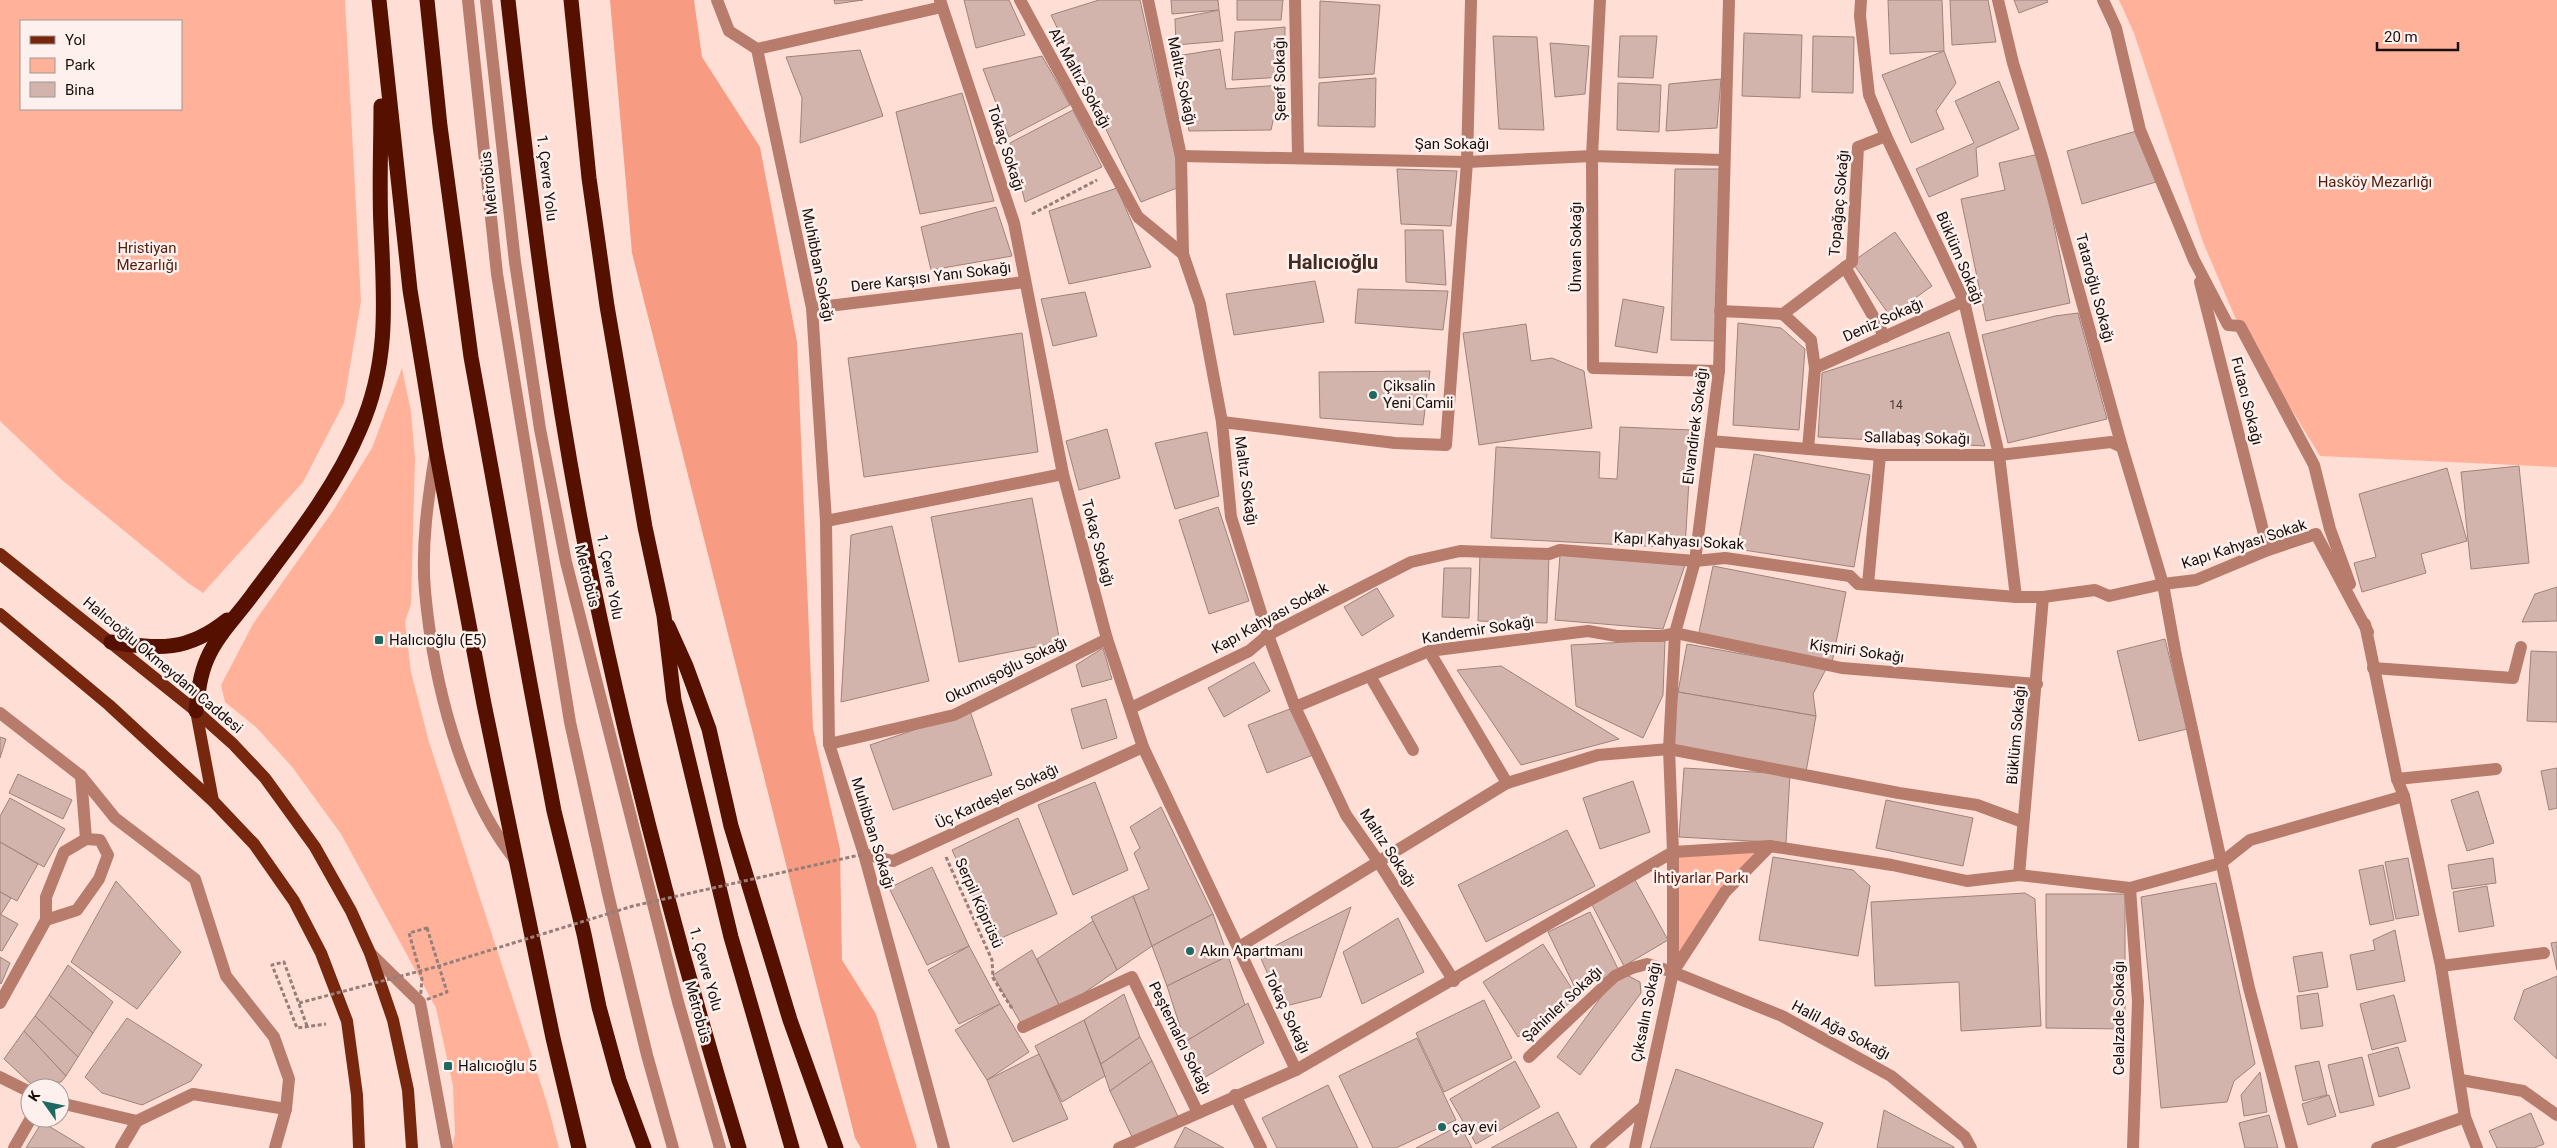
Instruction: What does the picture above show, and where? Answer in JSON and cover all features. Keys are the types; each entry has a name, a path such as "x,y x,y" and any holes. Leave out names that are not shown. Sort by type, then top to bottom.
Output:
{"highway":[{"path":"379,0 410,290 436,450 516,862 553,1038 579,1148"},
{"path":"427,0 440,126 471,357 527,671 554,811 584,934 599,1007 619,1080 644,1148"},
{"name":"1. Çevre Yolu","path":"508,0 524,141 558,392 600,617 678,933 739,1148"},
{"path":"571,0 589,178 607,306 645,527 664,616 674,700 696,799 731,937 792,1148"},
{"path":"196,711 198,689 207,658 220,636 306,522 348,455 361,428 376,382 385,326 380,168 381,99 385,67"},
{"path":"111,642 144,647 188,644 214,630 245,604"},
{"path":"664,616 686,666 709,729 731,826 759,919 790,1020 836,1148"}],"main road":[{"name":"Halıcıoğlu Okmeydanı Caddesi","path":"0,554 196,711 233,744 265,778 316,846 351,911 370,953 393,1020 408,1090 412,1148"},
{"path":"0,614 109,705 214,802 254,844 294,901 321,953 347,1021 357,1095 359,1148"},
{"path":"196,711 202,751 214,802"}],"street":[{"name":"Metrobüs","path":"468,0 497,274 570,722 610,904 647,1055 673,1148"},
{"name":"Metrobüs","path":"486,0 514,262 540,429 566,562 678,1002 720,1148"},
{"path":"717,0 729,31 757,49 941,4"},
{"name":"Alt Maltız Sokağı","path":"1020,0 1138,216 1183,254"},
{"name":"Maltız Sokağı","path":"1148,0 1182,156 1183,254 1200,304 1222,422 1231,517 1268,636 1295,707 1346,815 1378,861 1454,981"},
{"name":"Şeref Sokağı","path":"1295,0 1298,157"},
{"path":"1222,422 1395,443 1446,446 1467,162 1471,0"},
{"name":"Ünvan Sokağı","path":"1600,0 1592,156 1593,368 1719,371"},
{"name":"Elvandirek Sokağı","path":"1673,852 1669,749 1675,633 1695,561 1719,371 1723,160 1729,0"},
{"name":"Büklüm Sokağı","path":"1861,0 1860,16 1870,95 1886,136 1964,301 1999,456 2016,597"},
{"name":"Tataroğlu Sokağı","path":"1998,0 2012,63 2043,161 2122,447 2164,584 2176,656 2249,988 2292,1148"},
{"path":"2103,0 2116,28 2140,130 2194,260 2228,325 2240,326 2314,465 2330,529 2368,632 2373,668 2397,779 2404,796 2442,966 2465,1117 2478,1148"},
{"name":"Tokaç Sokağı","path":"941,4 1014,223 1063,474 1107,639 1143,747 1296,1070"},
{"name":"Muhibban Sokağı","path":"757,49 812,308 826,521 829,744 864,854 944,1148"},
{"name":"Topağaç Sokağı","path":"1783,314 1852,262 1858,146 1886,136"},
{"name":"Şan Sokağı","path":"1182,156 1467,162 1592,156 1723,160"},
{"name":"Futacı Sokağı","path":"2194,260 2268,550"},
{"path":"1845,267 1885,337"},
{"name":"Dere Karşısı Yanı Sokağı","path":"812,308 1025,282"},
{"name":"Deniz Sokağı","path":"1816,368 1964,301"},
{"path":"1720,310 1783,314 1811,340 1816,368 1808,450"},
{"name":"Sallabaş Sokağı","path":"1710,441 1880,455 1999,456 2110,442 2122,447"},
{"path":"436,450 426,507 425,590 441,689 456,747 472,788 504,847 516,862"},
{"path":"1868,584 1880,455"},
{"path":"826,521 1063,474"},
{"name":"Kapı Kahyası Sokak","path":"1131,708 1249,651 1268,636 1411,562 1460,551 1549,554 1560,550 1695,561 1725,558 1850,576 1858,584 2016,597 2043,597 2095,590 2110,596 2164,584 2196,580 2268,550 2316,534 2368,632"},
{"name":"Büklüm Sokağı","path":"2019,875 2037,684 2043,597"},
{"name":"Kandemir Sokağı","path":"1295,707 1429,651 1588,631 1617,636 1662,636 1675,633"},
{"name":"Kişmiri Sokağı","path":"1675,633 1842,668 2037,684"},
{"name":"Okumuşoğlu Sokağı","path":"829,744 954,715 1107,639"},
{"path":"2373,668 2513,678 2521,647"},
{"path":"1429,651 1506,783"},
{"path":"1370,676 1414,750"},
{"path":"0,713 80,776 115,818 195,879 226,976 274,1037 289,1079 286,1109 275,1148"},
{"name":"Üç Kardeşler Sokağı","path":"864,854 892,861 1143,747"},
{"path":"1239,947 1506,783 1598,755 1669,749 1899,793 1977,805 2023,822"},
{"path":"2397,779 2496,769"},
{"path":"80,776 86,839"},
{"path":"1119,1148 1296,1070 1454,981 1673,852 1770,846 1892,866 1967,881 2019,875 2130,888 2221,863 2250,840 2404,796"},
{"path":"0,1003 46,920 46,897 54,871 64,852 86,839 100,840 108,856 99,879 77,910 46,920"},
{"path":"1673,972 1725,892 1770,846"},
{"name":"Çıksalın Sokağı","path":"1635,1148 1642,1107 1673,972 1673,852"},
{"name":"Celalzade Sokağı","path":"2130,888 2138,1001 2133,1148"},
{"path":"370,953 420,1002 448,1148"},
{"path":"2442,966 2544,953"},
{"name":"Şahinler Sokağı","path":"1529,1057 1615,976 1632,968 1648,964 1673,972"},
{"name":"Halil Ağa Sokağı","path":"1673,972 1782,1016 1891,1076 1966,1137 1972,1148"},
{"name":"Peştemalcı Sokağı","path":"1023,1027 1132,977 1198,1113"},
{"path":"0,1076 20,1087"},
{"path":"2460,1080 2523,1091 2557,1115"},
{"path":"121,1148 137,1121 193,1094 286,1109"},
{"path":"1235,1096 1261,1148"},
{"path":"70,1105 137,1121"},
{"path":"1596,1148 1642,1107"},
{"path":"2377,1148 2465,1117"},
{"path":"14,1148 25,1128"}],"path":[{"path":"1014,223 1113,172"},
{"name":"Serpil Köprüsü","path":"938,841 992,960 993,978 1023,1027"},
{"path":"300,1003 439,966 633,906 864,854"},
{"path":"420,1002 447,992 427,928 409,933 422,979"},
{"path":"307,1026 284,962 272,965 297,1028 347,1021"}],"green space":[{"name":"Hristiyan Mezarlığı","path":"0,0 345,0 361,301 344,403 303,482 203,593 188,583 62,480 0,421"},
{"name":"Hasköy Mezarlığı","path":"2119,0 2557,0 2557,467 2320,456 2235,317 2203,242 2134,33"},
{"path":"402,368 411,412 415,458 411,604 405,622 411,672 429,742 547,1103 559,1148 452,1148 455,1134 453,1086 436,1008 341,834 293,768 256,727 225,702 221,685 253,624 333,511 372,448"},
{"name":"İhtiyarlar Parkı","path":"1770,846 1725,892 1673,972 1673,852"}],"shaded area":[{"path":"610,0 694,0 702,57 760,147 797,342 813,729 840,849 842,960 876,1014 917,1148 861,1148 855,1138 632,253"}],"building":[{"path":"834,0 863,0 835,4"},
{"path":"964,0 1009,0 1025,35 976,48"},
{"path":"1099,0 1140,0 1182,186 1141,202 1051,15"},
{"path":"1171,0 1218,0 1219,10 1172,14"},
{"path":"1237,0 1283,0 1281,20 1237,20"},
{"path":"1888,0 1942,0 1944,51 1890,54"},
{"path":"1950,0 1988,0 1996,42 1952,45"},
{"path":"2014,0 2047,0 2048,2 2019,13"},
{"path":"1320,1 1380,5 1374,74 1319,78"},
{"path":"1219,10 1223,41 1176,45 1175,19"},
{"path":"1285,27 1285,77 1232,80 1235,32"},
{"path":"1744,33 1802,35 1800,98 1742,96"},
{"path":"1493,36 1537,37 1544,130 1499,129"},
{"path":"1620,36 1657,36 1653,78 1618,77"},
{"path":"1813,36 1854,37 1853,93 1812,92"},
{"path":"1550,43 1589,46 1585,94 1555,97"},
{"path":"1220,49 1226,89 1281,85 1271,130 1189,131 1177,56"},
{"path":"860,50 883,116 800,143 802,98 786,57"},
{"path":"1944,51 1956,83 1936,111 1944,129 1911,143 1882,75"},
{"path":"1042,56 1070,105 1009,137 983,69"},
{"path":"1376,78 1375,127 1318,126 1319,83"},
{"path":"1721,79 1717,128 1666,131 1669,84"},
{"path":"1999,81 2019,129 1976,148 1978,176 1929,197 1916,169 1974,143 1955,101"},
{"path":"1618,83 1661,85 1659,132 1617,130"},
{"path":"962,93 994,201 920,214 896,112"},
{"path":"1073,110 1102,167 1025,202 1010,143"},
{"path":"2140,130 2156,182 2082,204 2067,151"},
{"path":"2039,154 2070,303 1986,321 1961,199 2005,190 1999,163"},
{"path":"1397,169 1457,171 1451,226 1401,224"},
{"path":"1675,169 1723,169 1719,341 1671,340"},
{"path":"1117,188 1151,267 1069,284 1049,211"},
{"path":"996,207 1012,256 931,270 921,227"},
{"path":"1405,230 1443,230 1446,285 1406,282"},
{"path":"1895,232 1932,286 1890,316 1852,262"},
{"path":"1315,281 1324,322 1234,335 1226,294"},
{"path":"1358,289 1448,291 1443,330 1355,323"},
{"path":"1085,292 1097,336 1053,346 1041,299"},
{"path":"1623,299 1664,307 1657,353 1615,346"},
{"path":"2078,313 2107,419 2008,443 1982,335 2055,316"},
{"path":"1738,323 1781,328 1805,349 1799,430 1733,425"},
{"path":"1526,324 1531,361 1552,358 1584,371 1592,428 1479,445 1463,333"},
{"path":"1949,332 1985,446 1818,437 1822,373"},
{"path":"1022,333 1038,452 864,477 848,358"},
{"name":"Çiksalin Yeni Camii","path":"1430,371 1423,425 1320,418 1319,372"},
{"path":"1620,427 1692,430 1685,548 1491,538 1496,447 1600,452 1599,478 1617,479"},
{"path":"1107,429 1120,478 1079,490 1066,441"},
{"path":"1207,432 1219,496 1175,509 1155,443"},
{"path":"1754,454 1870,475 1854,567 1737,549"},
{"path":"2519,466 2529,563 2471,569 2461,472"},
{"path":"2447,468 2467,541 2421,554 2426,573 2362,592 2354,563 2376,557 2359,494"},
{"path":"1032,498 1060,642 959,662 931,517"},
{"path":"1218,507 1249,601 1209,614 1179,520"},
{"path":"892,526 929,681 841,702 851,535"},
{"path":"1480,552 1549,554 1547,623 1478,621"},
{"path":"1560,555 1685,565 1663,629 1555,620"},
{"path":"1713,566 1846,592 1832,663 1698,637"},
{"path":"1444,568 1471,568 1469,618 1442,617"},
{"path":"2557,587 2557,621 2522,622 2535,594"},
{"path":"1377,588 1394,616 1362,636 1344,607"},
{"path":"2165,639 2187,729 2139,741 2117,651"},
{"path":"1665,640 1663,695 1643,738 1576,706 1571,645"},
{"path":"1687,644 1826,669 1813,694 1816,716 1678,692"},
{"path":"1103,648 1112,679 1082,687 1076,665"},
{"path":"2531,651 2557,652 2557,722 2527,721"},
{"path":"1254,662 1270,691 1224,717 1208,688"},
{"path":"1501,666 1619,739 1521,765 1457,670"},
{"path":"1678,692 1816,716 1806,772 1669,746"},
{"path":"1106,699 1117,738 1082,749 1071,709"},
{"path":"1295,707 1313,755 1267,773 1248,725"},
{"path":"970,711 992,775 893,810 870,745"},
{"path":"0,737 6,739 0,758"},
{"path":"1684,768 1790,774 1786,843 1679,837"},
{"path":"2557,768 2557,808 2549,810 2541,771"},
{"path":"18,774 72,800 63,819 9,793"},
{"path":"1633,781 1650,832 1600,849 1583,798"},
{"path":"1095,782 1128,870 1073,895 1038,805"},
{"path":"2478,791 2494,843 2467,851 2451,800"},
{"path":"10,798 65,829 44,867 0,842 0,816"},
{"path":"1886,800 1973,818 1963,866 1876,848"},
{"path":"1161,807 1213,914 1152,946 1133,896 1149,889 1134,853 1140,848 1130,827"},
{"path":"1018,818 1057,914 994,941 952,850"},
{"path":"1567,830 1595,886 1486,942 1458,885"},
{"path":"0,842 38,864 17,901 0,892"},
{"path":"1773,857 1853,870 1870,886 1858,956 1759,940"},
{"path":"2408,858 2419,915 2396,919 2385,862"},
{"path":"2493,858 2496,883 2452,889 2448,865"},
{"path":"2383,865 2394,920 2370,925 2359,870"},
{"path":"932,867 969,946 927,965 889,888"},
{"path":"1635,880 1668,940 1624,966 1591,903"},
{"path":"116,881 181,952 137,1009 71,962"},
{"path":"2216,883 2255,1064 2234,1081 2227,1102 2161,1108 2141,897"},
{"path":"2487,886 2494,926 2459,932 2453,892"},
{"path":"0,892 11,898 1,914 0,914"},
{"path":"2025,893 2035,899 2041,1026 1961,1031 1959,982 1875,986 1871,902"},
{"path":"2046,894 2125,894 2125,1029 2046,1028"},
{"path":"1133,896 1152,946 1117,970 1091,917"},
{"path":"1351,907 1321,997 1282,1007 1259,954"},
{"path":"1590,912 1619,971 1577,992 1548,932"},
{"path":"0,914 18,924 2,951 0,950"},
{"name":"Akın Apartmanı","path":"1213,914 1228,956 1167,986 1152,946"},
{"path":"1398,918 1424,972 1362,1004 1343,952"},
{"path":"1093,921 1117,970 1061,1009 1037,959"},
{"path":"2395,930 2405,981 2357,990 2350,955 2375,950 2373,940"},
{"path":"2557,942 2557,970 2551,943"},
{"path":"1543,944 1578,998 1518,1037 1483,982"},
{"path":"969,946 1000,1004 959,1024 928,970"},
{"path":"1032,950 1061,1009 1023,1027 993,975"},
{"path":"2322,952 2328,987 2299,992 2293,957"},
{"path":"1228,956 1245,1005 1185,1042 1167,986"},
{"path":"0,957 10,963 1,984 0,983"},
{"path":"68,965 113,1002 93,1033 49,995"},
{"path":"1625,974 1640,982 1641,993 1580,1075 1557,1057 1615,978"},
{"path":"2557,976 2557,1059 2514,1019 2524,990"},
{"path":"2318,993 2323,1026 2301,1029 2297,996"},
{"path":"1124,994 1140,1037 1101,1064 1084,1020"},
{"path":"49,995 93,1033 78,1057 35,1016"},
{"path":"2394,995 2406,1041 2372,1050 2360,1004"},
{"path":"1484,1000 1512,1058 1444,1092 1416,1033"},
{"path":"1248,1003 1264,1043 1202,1079 1185,1042"},
{"path":"1000,1004 1029,1052 987,1080 955,1030"},
{"path":"35,1016 78,1057 66,1076 24,1031"},
{"path":"127,1018 202,1065 191,1081 142,1105 102,1093 85,1077"},
{"path":"1084,1020 1105,1076 1062,1102 1035,1046"},
{"path":"24,1031 66,1076 64,1078 25,1078 4,1059"},
{"path":"1140,1037 1152,1061 1110,1091 1101,1064"},
{"path":"1417,1038 1456,1120 1396,1148 1373,1148 1339,1076"},
{"path":"2398,1047 2410,1088 2379,1097 2368,1055"},
{"path":"1039,1054 1068,1119 1013,1142 987,1080"},
{"path":"2362,1057 2374,1105 2340,1113 2328,1065"},
{"path":"1152,1061 1180,1121 1134,1141 1110,1091"},
{"path":"1515,1061 1540,1107 1476,1144 1450,1099"},
{"path":"2319,1061 2327,1095 2303,1101 2295,1066"},
{"path":"1676,1069 1823,1123 1813,1148 1650,1148"},
{"path":"2260,1072 2267,1112 2244,1116 2241,1095"},
{"path":"1328,1085 1358,1148 1277,1148 1262,1118"},
{"path":"2329,1095 2336,1116 2308,1125 2302,1104"},
{"path":"1884,1110 1954,1147 1954,1148 1877,1148"},
{"path":"1558,1112 1577,1148 1491,1148"},
{"path":"2531,1113 2544,1144 2534,1148 2497,1148 2489,1131"},
{"path":"2269,1115 2278,1148 2245,1148 2239,1123"},
{"path":"1460,1125 1472,1148 1416,1148"},
{"path":"1185,1127 1224,1148 1174,1148"},
{"path":"38,1128 52,1128 85,1148 26,1148"}],"place":[{"name":"Çiksalin Yeni Camii","path":"1373,395"},
{"name":"Halıcıoğlu (E5)","path":"379,640"},
{"name":"Akın Apartmanı","path":"1190,951"},
{"name":"Halıcıoğlu 5","path":"448,1066"},
{"name":"çay evi","path":"1442,1127"}],"district":[{"name":"Halıcıoğlu","path":"1333,262"}]}
